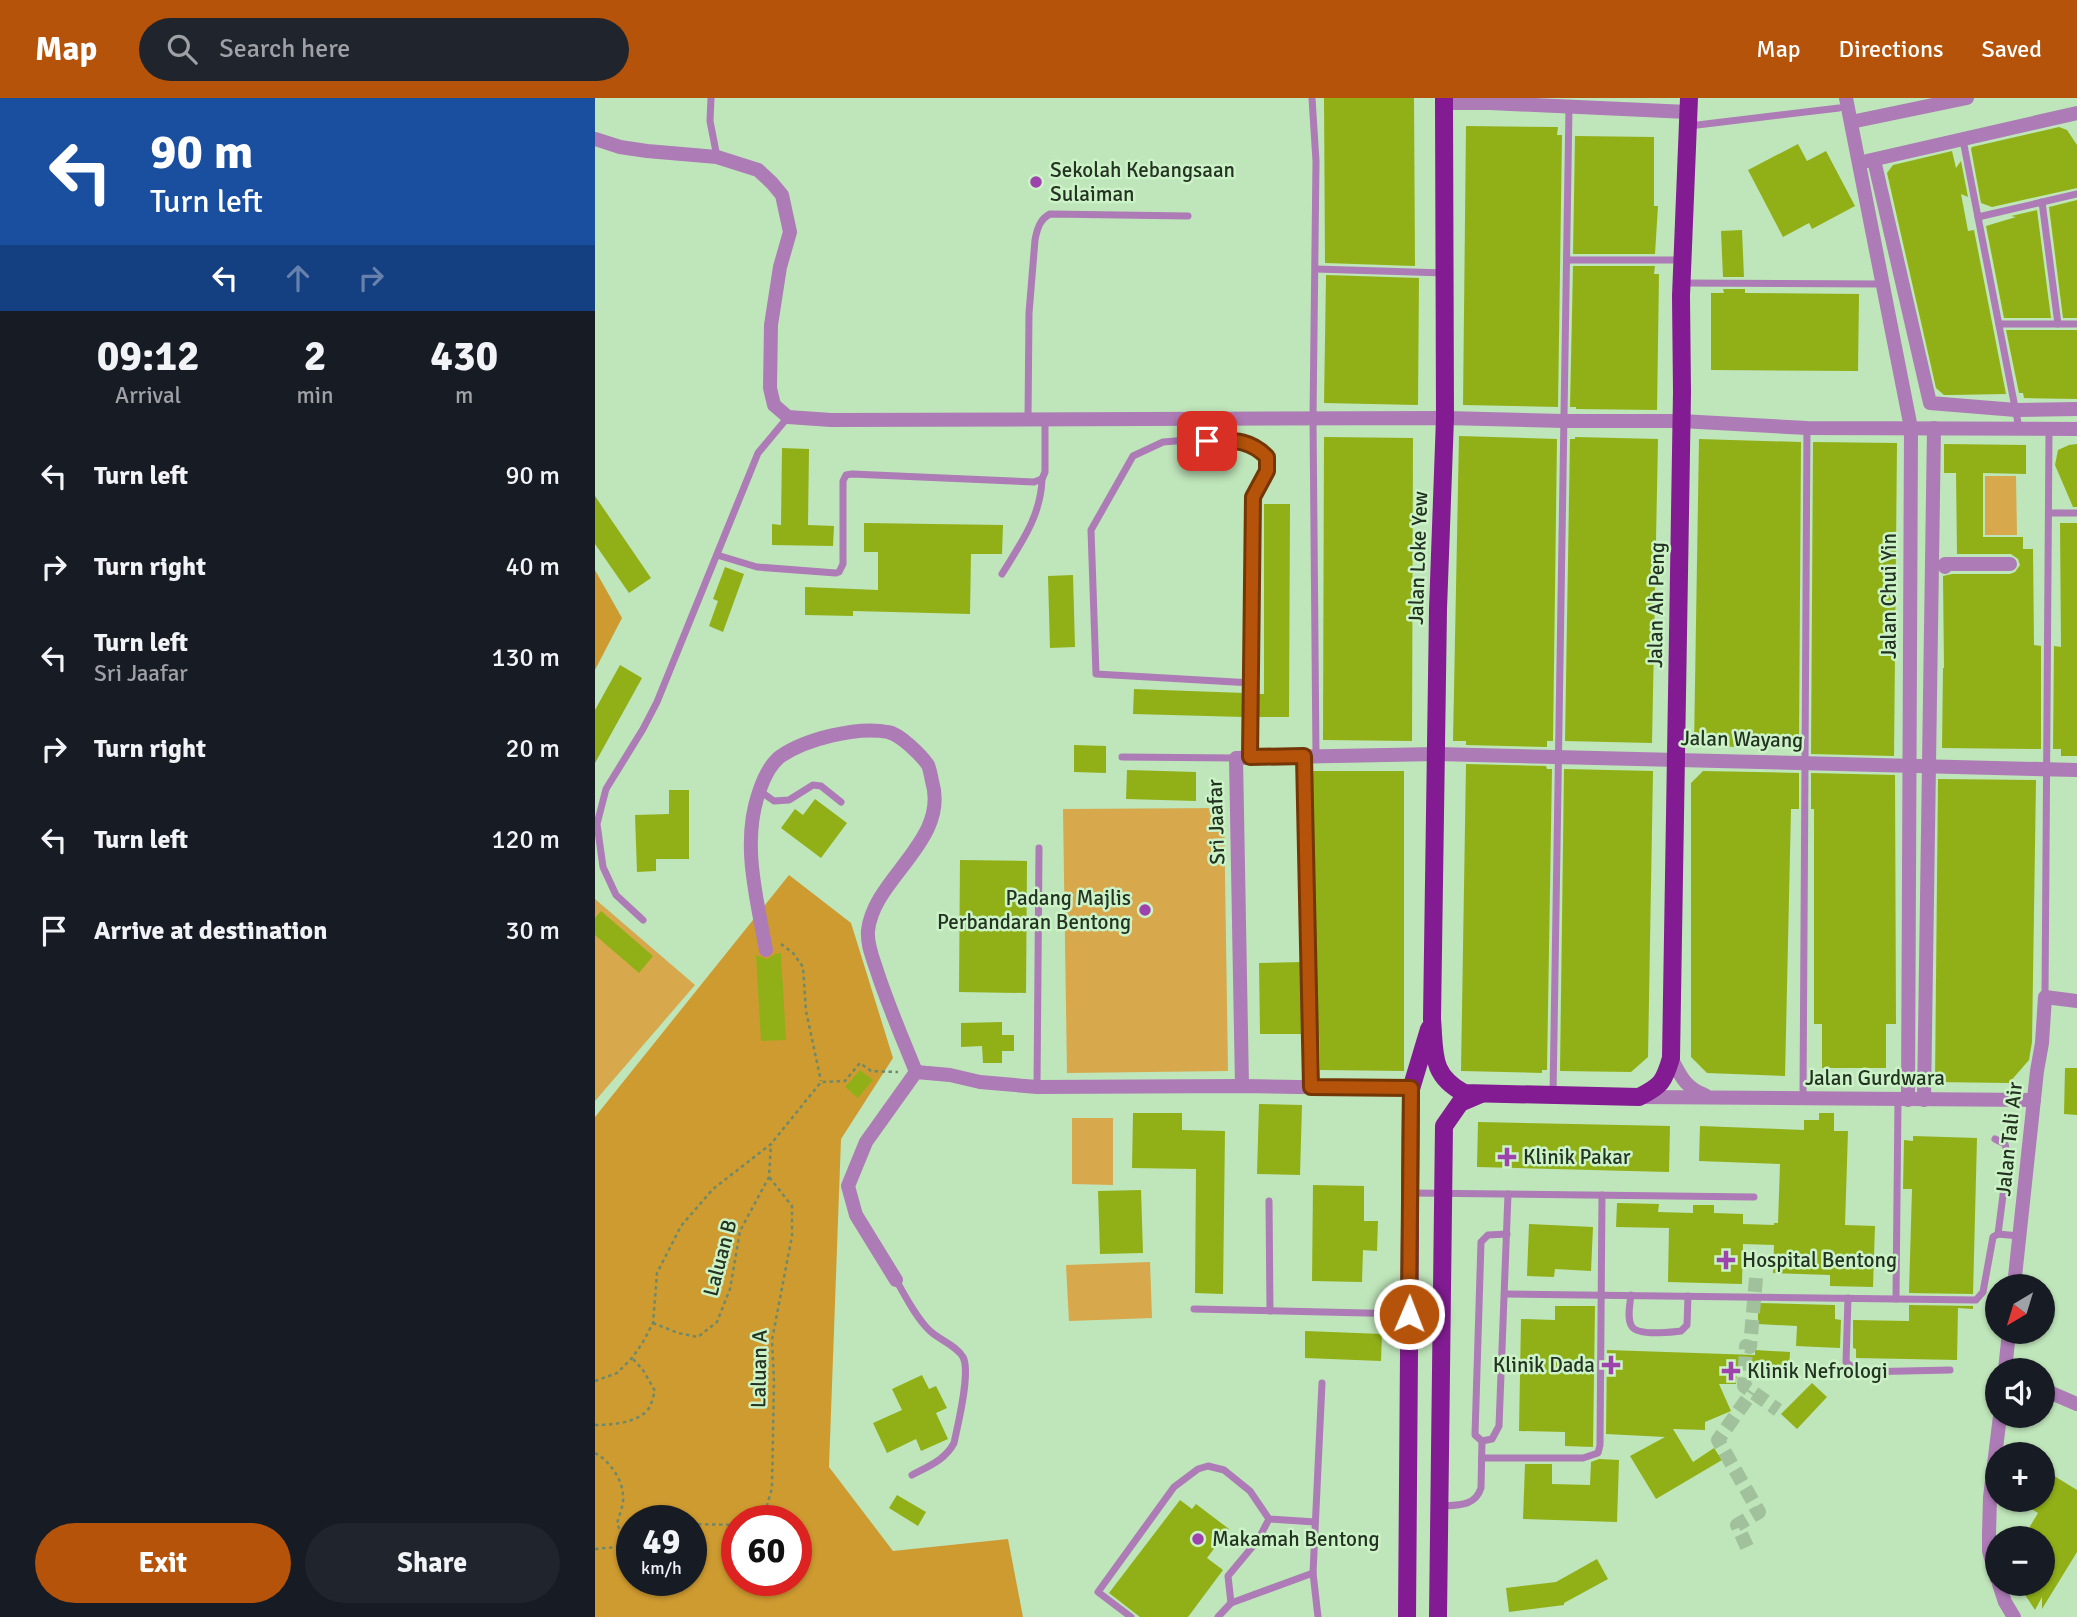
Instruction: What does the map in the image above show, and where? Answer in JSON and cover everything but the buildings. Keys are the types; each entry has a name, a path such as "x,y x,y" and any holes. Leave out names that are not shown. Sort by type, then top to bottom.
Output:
{"main road":[{"name":"Jalan Loke Yew","path":"1432,1019 1438,609 1445,418 1444,101"},
{"name":"Jalan Ah Peng","path":"1639,1097 1657,1088 1666,1077 1671,1058 1682,392 1681,260 1688,112"},
{"path":"1407,1617 1411,1088 1432,1019"},
{"path":"1432,1019 1436,1064 1444,1080 1464,1093 1639,1097"},
{"path":"1437,1617 1444,1126 1460,1103 1481,1094"}],"street":[{"path":"1850,122 1967,98"},
{"path":"1444,101 1490,100 1569,106 1603,103 1688,112"},
{"name":"Jalan Chui Yin","path":"1842,103 1850,122 1859,163 1911,428 1910,765 1903,1100"},
{"path":"1859,163 2077,113"},
{"path":"595,139 620,147 647,151 717,157 758,170 782,195 790,232 779,267 771,325 770,388 774,405 788,417 820,420 1445,418 1681,421 1807,428 2077,429"},
{"path":"1874,160 1930,403 2016,410 2077,410"},
{"name":"Jalan Chui Yin","path":"1924,1100 1934,428"},
{"path":"1945,567 1945,564 2010,564"},
{"path":"766,950 751,859 755,806 768,770 780,757 823,736 861,731 888,732 902,738 927,765 936,793 933,819 906,865 873,908 868,933 871,953 884,993 916,1072"},
{"path":"1243,758 1437,754"},
{"name":"Jalan Wayang","path":"1437,754 2077,770"},
{"name":"Sri Jaafar","path":"1242,1086 1243,758"},
{"path":"2045,997 2077,1001"},
{"name":"Jalan Tali Air","path":"2015,1274 2045,997"},
{"path":"1671,1058 1683,1081 1693,1091 1716,1098"},
{"path":"916,1072 1037,1087 1411,1088"},
{"path":"896,1280 856,1215 848,1186 866,1142 916,1072"},
{"name":"Jalan Gurdwara","path":"1639,1097 2034,1100"},
{"path":"2055,1395 2077,1404"},
{"path":"1989,1526 1999,1428"},
{"path":"2003,1596 2014,1617"}],"lane":[{"path":"711,98 710,121 717,157"},
{"path":"1311,1087 1310,756 1316,269 1316,161 1312,98"},
{"path":"1688,112 1842,103"},
{"path":"1553,1096 1569,106"},
{"path":"1963,140 2019,428"},
{"path":"1978,217 2077,194"},
{"path":"2042,202 2057,324"},
{"path":"1028,418 1029,313 1035,240 1037,228 1044,217 1050,214 1188,216"},
{"path":"1567,260 1681,260"},
{"path":"1316,269 1445,273"},
{"path":"1681,283 1883,284"},
{"path":"1999,324 2077,324"},
{"path":"643,920 616,895 603,867 597,824 606,789 657,702 758,453 788,417"},
{"path":"1002,574 1028,533 1041,497 1045,472 1045,419"},
{"path":"1188,440 1189,419"},
{"path":"1803,1099 1807,428"},
{"path":"2045,997 2049,429"},
{"path":"1122,757 1243,758 1252,683 1253,497 1267,471 1267,457 1246,442 1163,442 1133,456 1091,530 1096,674 1252,683"},
{"path":"717,555 757,567 839,572 843,564 843,481 848,473 1034,482 1042,478"},
{"path":"2049,513 2077,513"},
{"path":"759,790 774,801 789,800 813,785 821,786 841,802"},
{"path":"1037,1087 1039,848"},
{"path":"1896,1299 1903,1100"},
{"path":"1995,1139 2005,1144 2008,1156 1998,1234"},
{"path":"1410,1193 1754,1197"},
{"path":"1482,1441 1492,1439 1499,1426 1508,1194"},
{"path":"1482,1458 1583,1458 1598,1453 1602,1195"},
{"path":"1269,1201 1270,1311"},
{"path":"1439,1506 1465,1505 1479,1495 1481,1488 1482,1441 1475,1435 1481,1242 1488,1235 1507,1234"},
{"path":"1505,1294 1976,1300 1983,1292 1993,1237 1998,1234 2019,1236"},
{"path":"896,1280 930,1331 949,1343 963,1358 966,1378 954,1443 944,1457 912,1475"},
{"path":"1631,1295 1629,1323 1641,1332 1681,1331 1687,1325 1688,1296"},
{"path":"1848,1298 1846,1362 1853,1368 1860,1372 1950,1370"},
{"path":"1194,1309 1409,1314"},
{"path":"1318,1617 1313,1573 1322,1383"},
{"path":"1131,1617 1098,1592 1174,1487 1198,1469 1208,1466 1224,1470 1250,1491 1269,1519"},
{"path":"1269,1519 1315,1521"},
{"path":"1231,1603 1229,1576 1258,1540 1269,1519"},
{"path":"1219,1617 1231,1603 1313,1573"}],"path":[{"path":"764,934 793,953 803,967 808,1021 821,1082"},
{"path":"595,1381 617,1373 632,1359 653,1323 657,1273 681,1226 713,1189 771,1144 821,1082 845,1081 860,1063 871,1071 916,1072"},
{"path":"769,1177 771,1144"},
{"name":"Laluan B","path":"653,1323 698,1338 717,1322 730,1289 740,1231 769,1177"},
{"name":"Laluan A","path":"767,1505 772,1488 772,1340 792,1237 792,1206 769,1177"},
{"path":"595,1425 635,1419 649,1409 655,1391 643,1370 632,1359"},
{"path":"595,1453 602,1457 619,1479 623,1496 621,1505"},
{"path":"595,1549 616,1546"}],"shaded area":[{"path":"1985,476 2016,476 2017,535 1985,535"},
{"path":"595,570 622,618 595,670"},
{"name":"Padang Majlis Perbandaran Bentong","path":"1224,808 1228,1071 1067,1073 1063,809"},
{"path":"789,875 851,923 893,1058 841,1139 829,1467 893,1551 1008,1539 1023,1617 595,1617 595,1117"},
{"path":"595,899 695,985 595,1101"},
{"path":"1072,1118 1113,1118 1113,1185 1072,1184"},
{"path":"1150,1262 1152,1318 1069,1321 1066,1265"}],"tunnel":[{"path":"1756,1278 1750,1347 1746,1346 1744,1386 1778,1410"},
{"path":"1747,1547 1737,1525 1759,1512 1718,1440 1752,1392"}],"place":[{"name":"Sekolah Kebangsaan Sulaiman","path":"1036,182"},
{"name":"Padang Majlis Perbandaran Bentong","path":"1145,910"},
{"name":"Klinik Pakar","path":"1507,1157"},
{"name":"Hospital Bentong","path":"1726,1260"},
{"name":"Klinik Dada","path":"1611,1365"},
{"name":"Klinik Nefrologi","path":"1731,1371"},
{"name":"Makamah Bentong","path":"1198,1539"}],"route":[{"path":"1207,441 1246,442 1267,457 1267,471 1253,497 1250,757 1304,756 1311,1087 1411,1088 1409,1314"}]}
